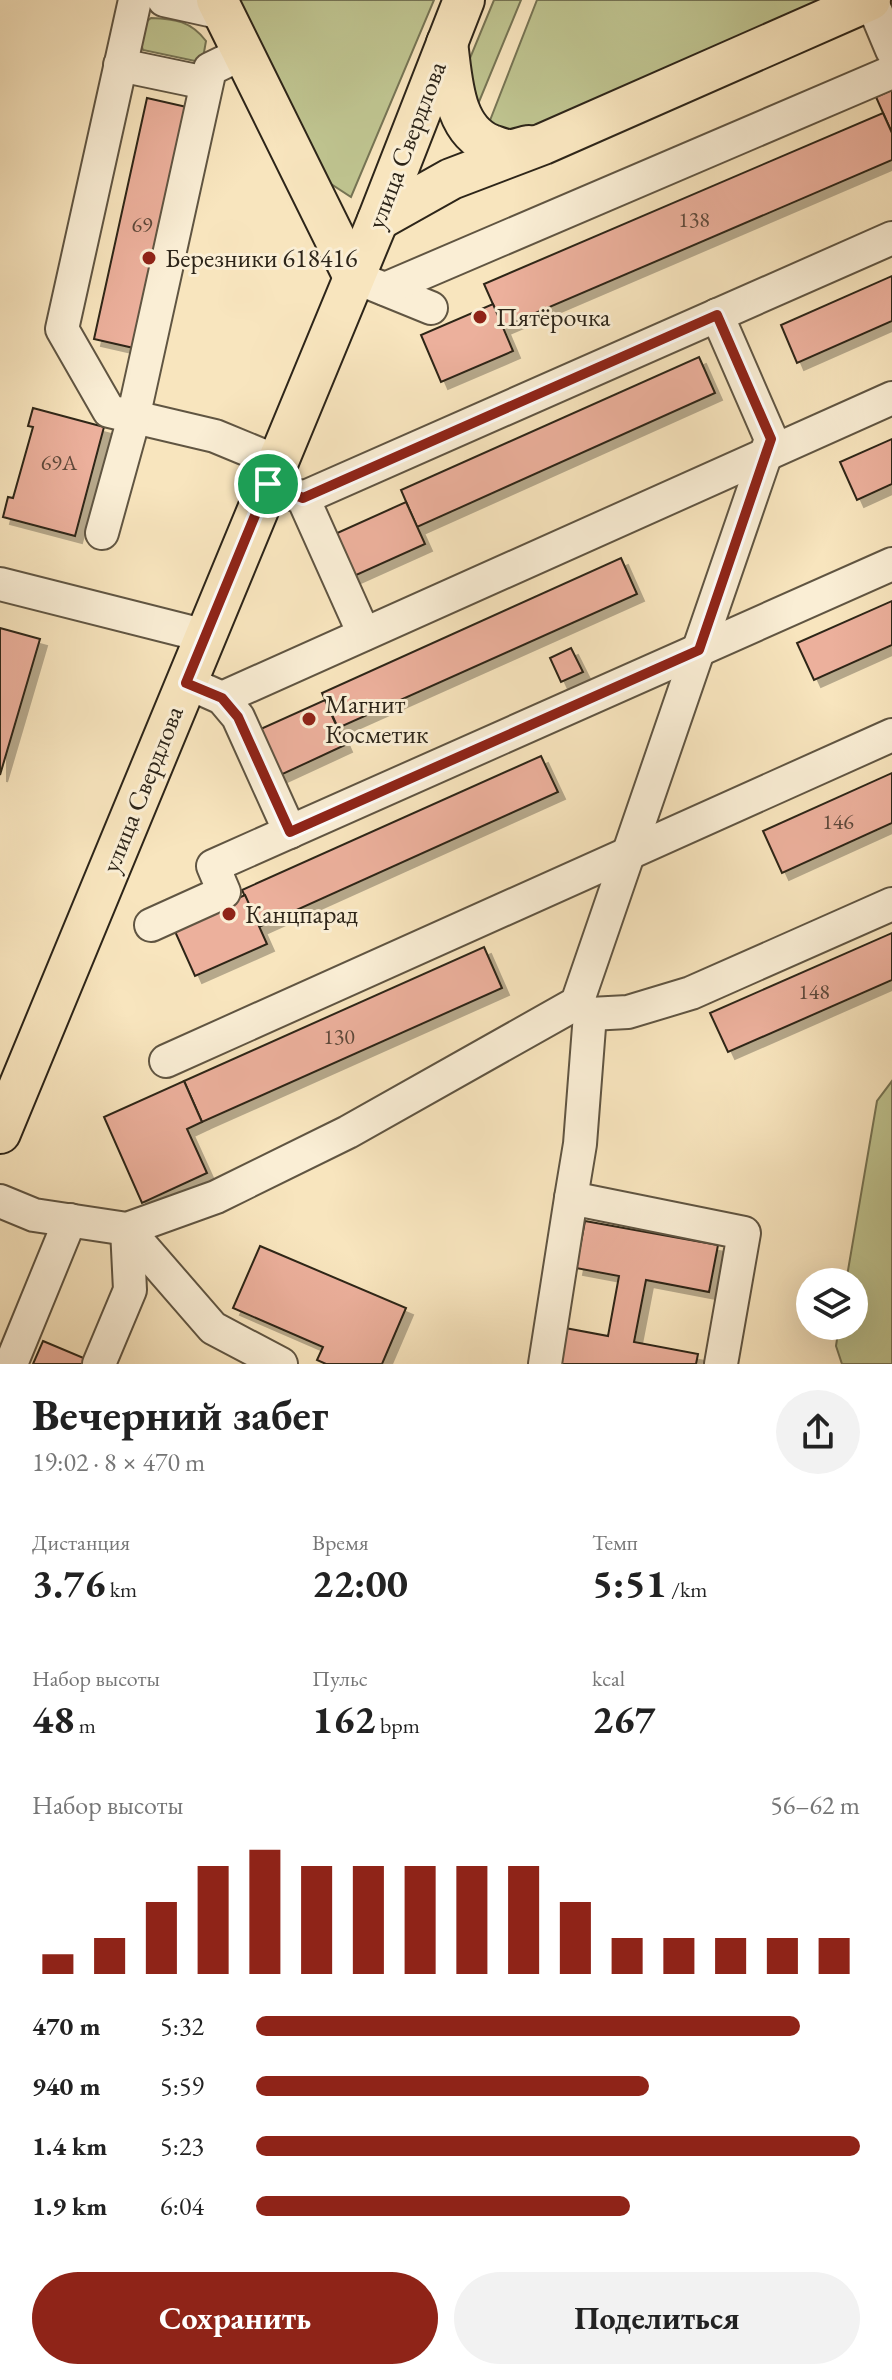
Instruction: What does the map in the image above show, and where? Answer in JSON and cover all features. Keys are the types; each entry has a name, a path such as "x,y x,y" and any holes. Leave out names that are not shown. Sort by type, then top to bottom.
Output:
{"main road":[{"name":"улица Свердлова","path":"1,1128 204,690 206,636 283,481 370,283 378,220 464,0"},
{"path":"378,220 451,179 543,144 859,3"},
{"path":"220,6 370,283"},
{"path":"447,39 454,94 461,114 475,135 484,142 507,150 543,144"}],"lane":[{"path":"135,0 62,329 109,411 215,436 283,481 364,634"},
{"path":"164,0 220,6"},
{"path":"859,3 892,50"},
{"path":"102,533 133,416 210,69 243,53"},
{"path":"120,65 206,83"},
{"path":"370,283 892,72"},
{"path":"283,481 717,315 892,238"},
{"path":"370,283 431,308"},
{"path":"545,1364 580,1144 584,1008 629,853 771,439 717,315"},
{"path":"204,690 364,634 892,398"},
{"path":"151,925 224,892 213,866 892,564"},
{"path":"0,584 206,636"},
{"path":"204,690 238,717 290,832"},
{"path":"166,1061 892,735"},
{"path":"0,1201 34,1215 127,1229 216,1197 348,1132 584,1008 628,1012 691,993 892,904"},
{"path":"571,1198 744,1233 721,1364"},
{"path":"11,1364 70,1220"},
{"path":"99,1364 130,1290 127,1229"},
{"path":"127,1229 213,1328 281,1364"}],"green space":[{"path":"235,0 434,0 351,197 325,180"},
{"path":"494,0 521,0 474,114 463,75"},
{"path":"537,0 820,0 540,129 511,136 489,123"},
{"path":"151,18 175,20 194,29 206,41 203,58 195,61 143,50 140,32"},
{"path":"892,1081 892,1364 842,1364 837,1340 868,1340 868,1268 848,1268 877,1101"}],"building":[{"path":"892,90 892,133 876,97"},
{"path":"147,98 191,108 138,349 94,339"},
{"path":"883,113 892,133 892,160 503,327 484,284"},
{"path":"892,276 892,321 797,363 781,325"},
{"path":"493,304 513,351 441,382 421,335"},
{"path":"699,357 715,393 417,527 401,490"},
{"path":"33,408 104,427 75,536 3,517 8,497 13,498 33,427 28,426"},
{"path":"892,439 892,484 857,500 840,462"},
{"path":"406,502 425,544 354,576 335,534"},
{"path":"621,558 637,594 338,728 322,693"},
{"path":"892,601 892,645 814,680 797,643"},
{"path":"0,628 40,639 0,775"},
{"path":"571,648 583,672 561,682 550,658"},
{"path":"325,700 345,745 274,778 254,732"},
{"path":"541,756 558,792 259,927 242,890"},
{"path":"892,773 892,823 782,873 763,831"},
{"path":"245,895 267,944 195,976 173,927"},
{"path":"892,933 892,980 728,1052 710,1013"},
{"path":"484,947 502,988 202,1122 184,1081"},
{"path":"184,1081 202,1122 187,1129 207,1173 142,1203 104,1117"},
{"path":"585,1221 718,1245 709,1292 646,1280 634,1342 698,1354 696,1364 558,1364 565,1328 608,1336 619,1276 576,1268"},
{"path":"260,1246 406,1308 382,1364 326,1364 317,1360 323,1347 233,1308"},
{"path":"43,1341 86,1359 84,1364 33,1364"}],"place":[{"name":"Березники 618416","path":"149,258"},
{"name":"Пятёрочка","path":"480,317"},
{"name":"Магнит Косметик","path":"309,719"},
{"name":"Канцпарад","path":"229,914"}],"route":[{"path":"717,315 771,439 699,650 290,832 238,717 222,698 186,683 268,484 303,498 717,315"}]}
